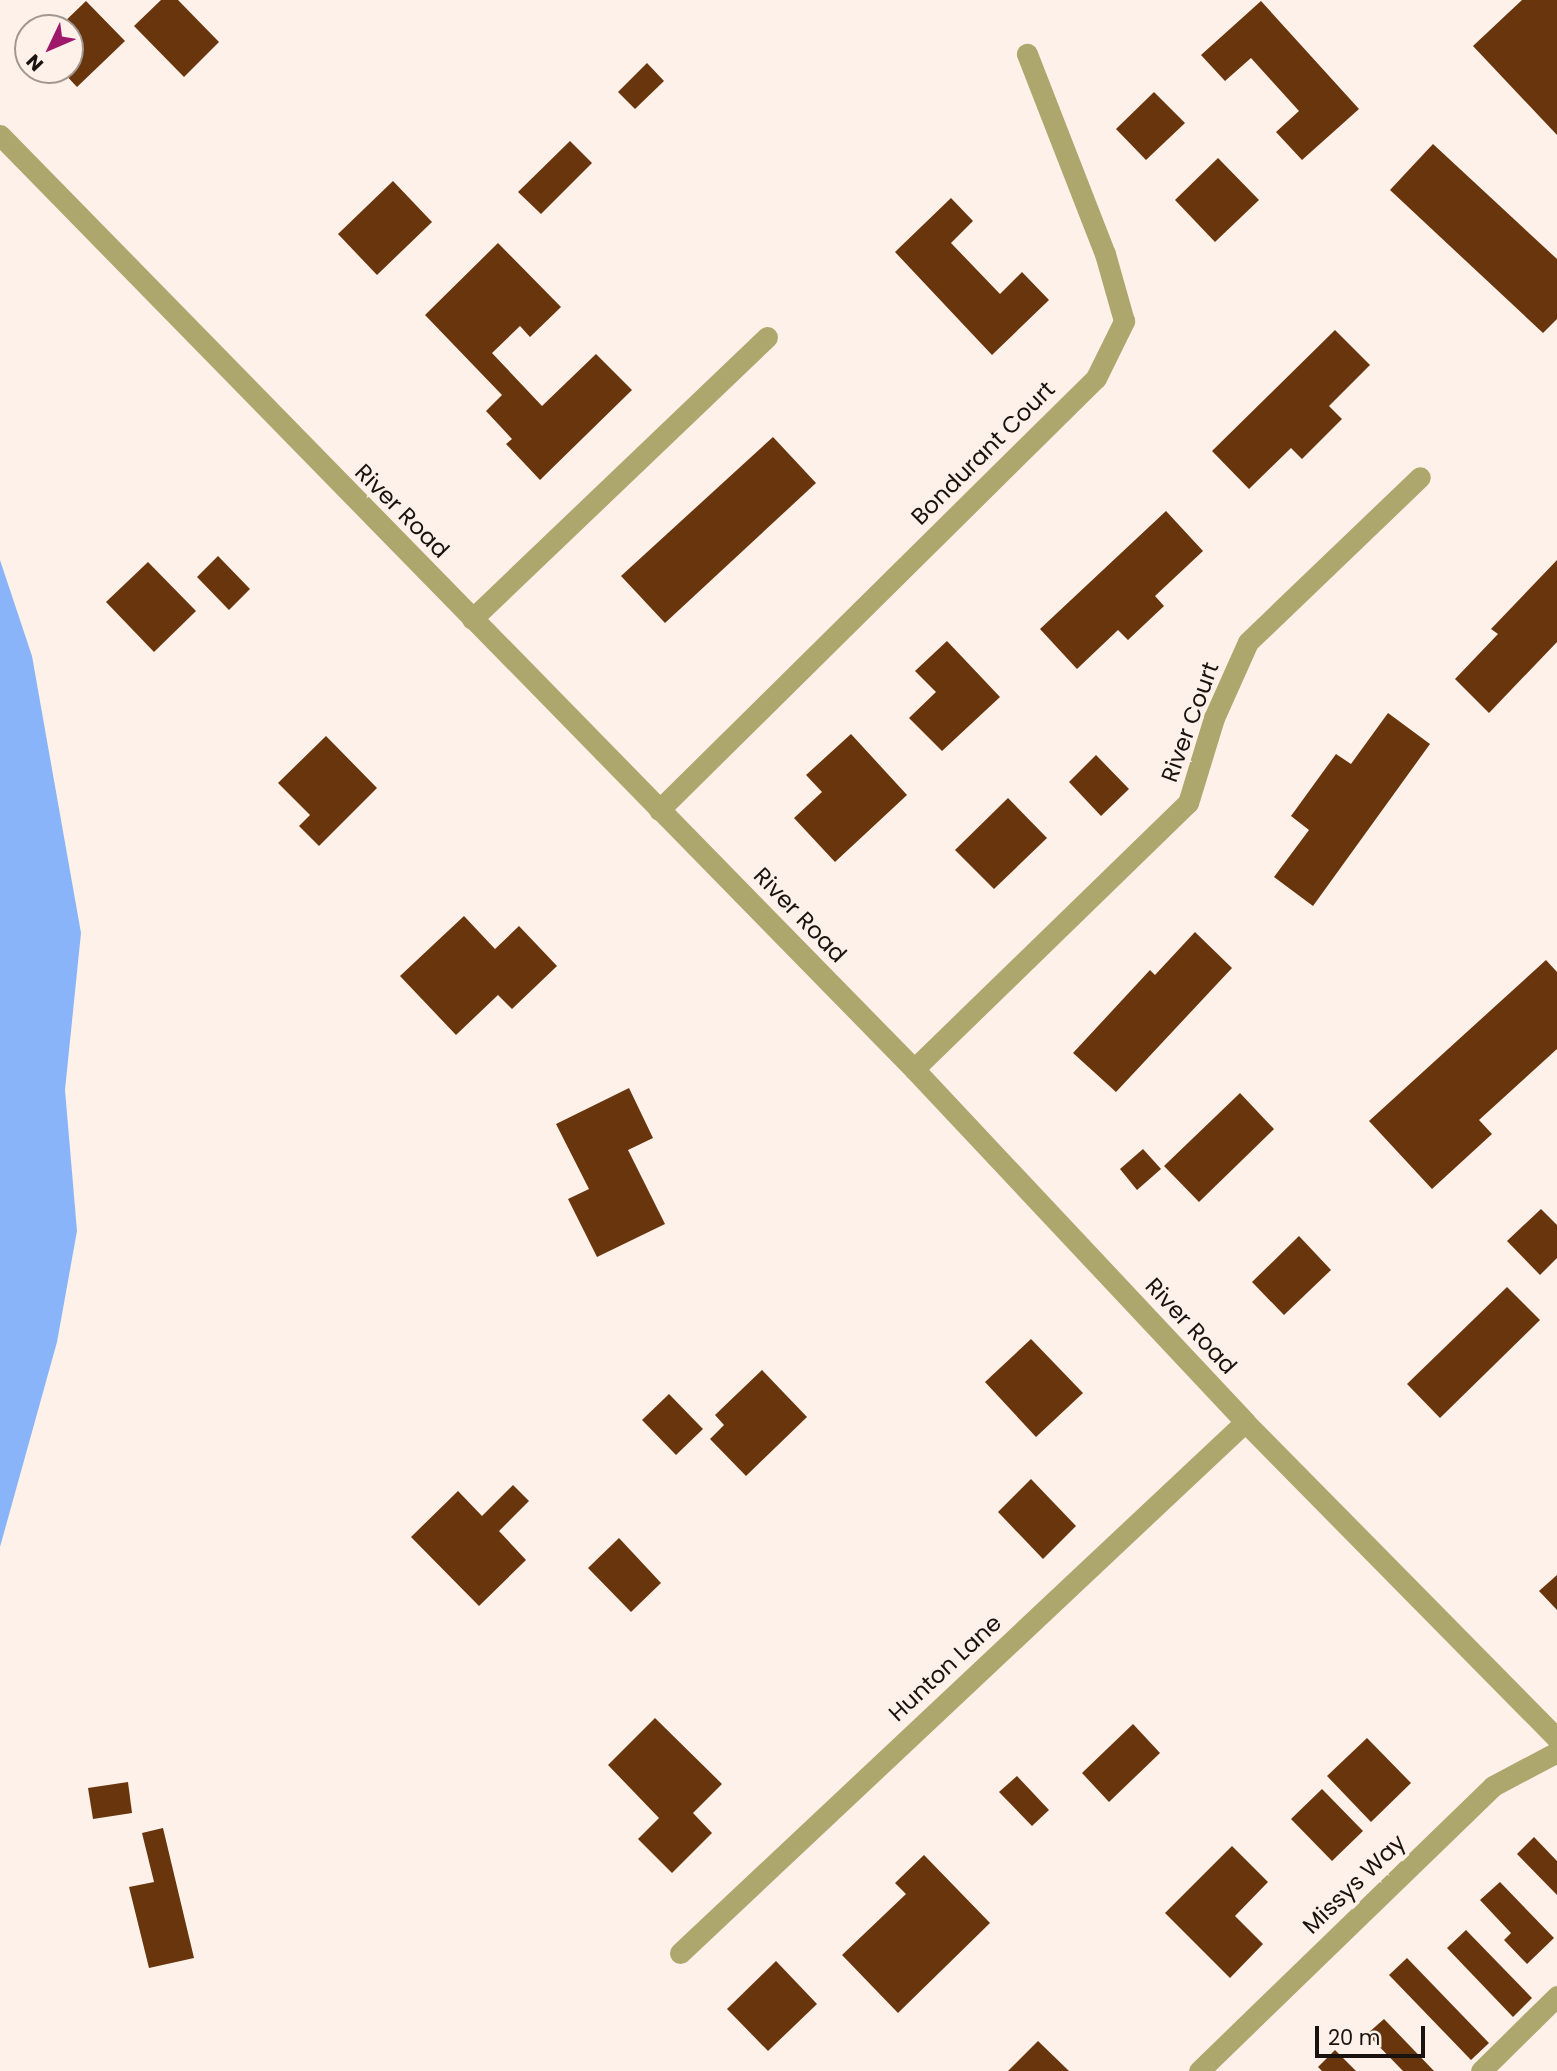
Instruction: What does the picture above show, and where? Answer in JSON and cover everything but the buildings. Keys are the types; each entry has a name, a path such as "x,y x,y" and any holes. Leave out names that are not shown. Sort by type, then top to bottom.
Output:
{"street":[{"name":"Bondurant Court","path":"659,810 1096,378 1124,321 1105,254 1027,54"},
{"name":"River Road","path":"0,135 914,1069 1245,1422 1557,1738"},
{"path":"472,619 767,337"},
{"name":"River Court","path":"914,1069 1188,803 1214,718 1248,642 1420,477"},
{"name":"Hunton Lane","path":"680,1953 1245,1422"},
{"name":"Missys Way","path":"1199,2071 1493,1786 1557,1752"},
{"path":"1481,2071 1557,1996"}],"water":[{"path":"0,560 32,656 81,933 65,1090 77,1231 57,1342 0,1547"}]}
